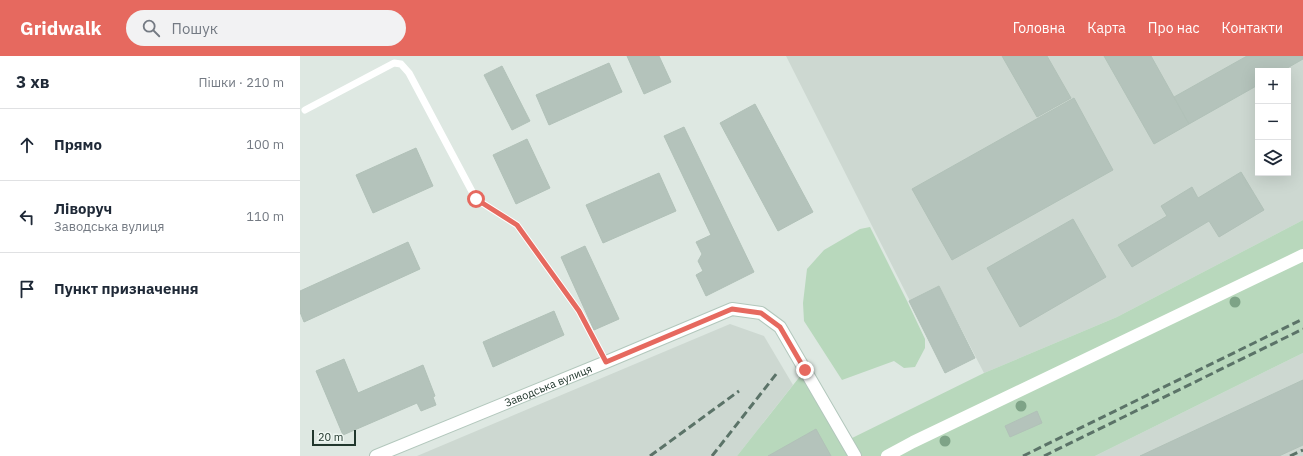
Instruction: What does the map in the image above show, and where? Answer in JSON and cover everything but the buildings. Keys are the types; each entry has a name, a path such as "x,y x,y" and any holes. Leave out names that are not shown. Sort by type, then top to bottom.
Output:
{"street":[{"path":"887,456 913,442 1303,255"},
{"name":"Заводська вулиця","path":"376,456 732,309 761,313 780,327 855,456"}],"lane":[{"path":"305,110 394,63 401,64 409,72 476,199 517,225 579,311 606,362"}],"shaded area":[{"path":"786,56 1303,56 1303,220 1117,317 984,373 939,286 910,301"},
{"path":"730,324 764,336 793,385 737,456 417,456"},
{"path":"1303,353 1303,456 1095,456"}],"green space":[{"path":"1303,220 1303,353 1095,456 737,456 805,370 846,441 984,373 1117,317"},
{"path":"870,227 925,339 925,348 915,367 904,368 894,361 842,380 804,321 803,303 807,269 824,250 860,229"}],"railway":[{"path":"1023,456 1303,319"},
{"path":"1044,456 1303,329"},
{"path":"712,456 777,373"},
{"path":"650,456 739,391"},
{"path":"1290,456 1303,450"}],"route":[{"path":"476,199 517,225 579,311 606,362 732,309 761,313 780,327 805,370"}]}
